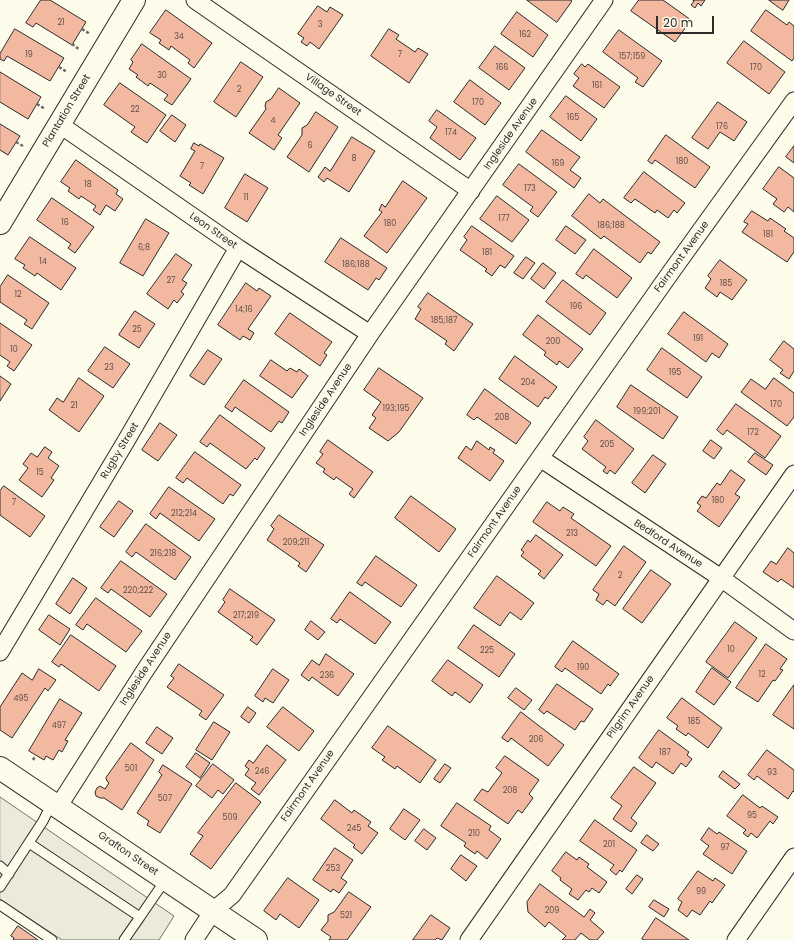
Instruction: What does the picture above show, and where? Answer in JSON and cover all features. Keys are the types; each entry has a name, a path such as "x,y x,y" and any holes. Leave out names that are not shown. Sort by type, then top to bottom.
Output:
{"main road":[{"name":"Plantation Street","path":"0,223 53,117 134,0"},
{"name":"Grafton Street","path":"0,768 256,940"}],"street":[{"name":"Village Street","path":"195,0 471,191"},
{"name":"Ingleside Avenue","path":"55,805 370,334 604,0"},
{"name":"Fairmont Avenue","path":"194,940 213,911 232,894 794,101"},
{"name":"Leon Street","path":"53,117 238,248 370,334"},
{"name":"Rugby Street","path":"0,652 126,441 238,248"},
{"name":"Bedford Avenue","path":"540,458 720,578 794,631"},
{"name":"Pilgrim Avenue","path":"469,940 720,578 794,474"},
{"path":"736,940 794,857"}],"lane":[{"path":"0,887 55,805"},
{"path":"29,843 140,916"},
{"path":"0,866 9,874"},
{"path":"124,940 166,879"},
{"path":"0,905 52,940"}],"path":[{"path":"82,29 90,34"},
{"path":"72,44 81,51"},
{"path":"59,67 68,73"},
{"path":"37,104 53,117"},
{"path":"16,142 24,148"},
{"path":"33,760 36,755"}],"shaded area":[{"path":"0,797 174,916 159,940 62,940 0,899"}],"building":[{"path":"41,0 50,0 86,22 72,45 36,23 33,27 26,23"},
{"path":"527,0 570,0 572,1 557,22"},
{"path":"639,0 663,0 691,20 675,42 631,11"},
{"path":"693,0 705,0 701,6 698,3 695,8 691,5 694,1"},
{"path":"769,0 789,0 783,10"},
{"path":"318,6 327,12 330,7 343,15 319,49 310,42 307,46 301,42 304,38 298,34"},
{"path":"166,10 212,43 194,68 188,63 190,60 171,46 169,50 159,43 161,40 150,33"},
{"path":"766,10 787,25 789,22 794,26 794,58 792,61 751,31"},
{"path":"517,12 548,35 533,57 501,34"},
{"path":"15,29 64,58 50,81 7,56 4,61 0,59 0,54"},
{"path":"389,29 399,35 396,39 415,52 418,48 428,54 409,83 371,56"},
{"path":"619,30 662,61 643,87 635,82 638,78 603,52"},
{"path":"744,41 785,72 769,94 727,63"},
{"path":"142,44 191,79 172,105 164,100 168,95 150,83 148,86 136,77 138,75 129,69 133,62 131,60"},
{"path":"495,46 525,68 509,90 479,68"},
{"path":"241,62 263,77 236,117 214,102"},
{"path":"582,64 585,67 588,64 620,87 604,108 573,86 579,78 574,74"},
{"path":"0,72 41,97 28,119 0,102"},
{"path":"470,80 501,103 485,125 454,102"},
{"path":"120,83 166,115 147,143 131,132 135,127 104,105"},
{"path":"279,88 300,103 278,135 282,138 274,150 249,133 266,109 266,102 271,99"},
{"path":"566,96 597,119 581,141 550,117"},
{"path":"718,102 747,122 734,141 720,132 708,149 692,138"},
{"path":"437,110 476,138 460,160 430,138 437,127 429,121"},
{"path":"316,112 338,127 309,172 287,157 302,135 302,128 307,125"},
{"path":"172,115 186,125 175,142 160,131"},
{"path":"0,124 20,136 8,155 0,150"},
{"path":"542,130 580,157 570,170 581,178 574,188 526,152"},
{"path":"666,135 710,167 695,188 655,160 652,164 648,161"},
{"path":"352,137 375,151 349,192 327,178 324,182 318,177 325,167 330,171"},
{"path":"194,143 199,146 200,144 224,158 203,194 189,185 191,183 180,176 195,151 191,149"},
{"path":"794,146 794,163 786,157"},
{"path":"76,160 118,190 116,194 123,199 115,211 106,205 100,215 93,210 96,206 81,196 79,199 68,191 70,188 61,182"},
{"path":"519,164 557,192 538,217 530,211 533,207 503,185"},
{"path":"779,167 794,178 794,212 788,207 784,212 773,204 777,199 763,189"},
{"path":"644,172 685,203 677,213 674,210 668,218 657,210 655,213 635,199 631,203 624,198"},
{"path":"245,174 268,188 247,222 225,208"},
{"path":"403,181 427,198 387,253 364,236 382,212 379,210 382,204 385,207"},
{"path":"589,194 600,203 603,199 660,242 651,254 648,252 640,263 604,236 601,239 572,216"},
{"path":"497,196 529,220 512,242 480,219"},
{"path":"52,198 94,227 75,253 68,248 71,244 37,220"},
{"path":"752,211 768,221 770,218 786,229 784,231 794,238 794,252 787,262 742,232 748,224 744,222"},
{"path":"146,219 169,233 143,276 120,263"},
{"path":"472,226 514,256 505,268 500,265 492,276 485,271 487,269 460,250 467,240 464,237"},
{"path":"566,226 586,240 575,254 556,240"},
{"path":"30,237 76,268 61,290 37,273 35,276 23,268 25,265 15,259"},
{"path":"341,238 387,268 379,280 376,278 368,290 325,262"},
{"path":"594,249 632,278 617,298 586,275 583,279 576,274"},
{"path":"176,254 192,265 182,280 187,283 181,292 184,294 177,303 174,300 168,309 147,294"},
{"path":"526,257 535,263 523,279 514,273"},
{"path":"720,260 747,280 732,300 720,292 717,297 705,288 711,279 708,276"},
{"path":"543,263 556,273 544,289 531,279"},
{"path":"8,275 49,303 32,329 24,324 27,320 0,302 0,287"},
{"path":"563,280 606,313 590,335 546,302"},
{"path":"246,283 257,291 259,288 271,296 248,329 254,333 250,340 243,336 240,340 218,325"},
{"path":"428,293 473,324 454,351 445,344 447,341 415,319 421,309 418,307"},
{"path":"135,311 155,324 139,348 119,335"},
{"path":"684,312 728,344 719,358 712,353 706,362 668,334"},
{"path":"290,313 332,342 324,353 327,355 320,366 275,334"},
{"path":"538,315 583,349 568,368 559,361 557,365 544,355 546,352 523,335"},
{"path":"0,323 32,345 14,371 7,366 10,362 0,355"},
{"path":"784,341 794,349 794,371 789,379 780,373 783,370 770,360"},
{"path":"105,347 130,364 113,388 88,371"},
{"path":"662,348 702,377 687,398 647,370"},
{"path":"208,350 222,359 204,385 190,376"},
{"path":"515,356 557,387 548,399 545,397 538,407 499,379"},
{"path":"271,360 287,371 290,368 297,372 299,369 308,376 292,398 260,376"},
{"path":"379,368 423,398 399,432 388,441 369,428 376,418 372,415 381,402 364,390"},
{"path":"0,376 11,384 0,401"},
{"path":"79,378 104,396 79,432 49,410 57,398 63,402"},
{"path":"774,378 794,393 794,417 787,426 741,392 751,379 765,389"},
{"path":"244,380 289,412 282,423 279,421 271,432 235,407 232,412 225,407"},
{"path":"631,385 678,417 663,439 617,407"},
{"path":"485,389 531,423 516,444 477,417 474,420 467,415"},
{"path":"736,404 781,436 765,458 727,430 723,435 717,430"},
{"path":"220,415 265,448 257,460 255,458 246,469 210,443 207,447 200,442"},
{"path":"596,420 634,449 615,474 610,470 607,474 603,471 606,467 582,449 588,441 584,437"},
{"path":"160,423 177,435 158,461 142,450"},
{"path":"328,440 373,472 354,498 349,494 353,489 336,477 334,480 323,472 325,469 316,463 323,454 320,452"},
{"path":"711,440 722,448 714,459 703,451"},
{"path":"477,441 489,450 490,447 495,450 493,453 504,461 490,481 458,458 466,446 471,450"},
{"path":"45,447 52,452 48,458 59,466 51,478 54,480 42,497 19,480 28,468 23,464 31,453 37,457"},
{"path":"195,452 241,485 233,496 230,494 223,504 187,478 183,483 176,478"},
{"path":"755,453 773,465 766,475 748,462"},
{"path":"653,455 666,464 645,493 632,483"},
{"path":"731,470 745,480 735,494 740,497 719,527 697,511 701,506 697,503 702,496 706,498 717,483 720,485"},
{"path":"4,486 45,516 30,537 0,515 0,491"},
{"path":"169,487 215,519 199,541 160,513 156,519 150,514"},
{"path":"411,496 456,529 439,552 395,518"},
{"path":"119,501 133,511 114,537 100,527"},
{"path":"547,502 560,511 563,507 574,514 571,518 611,546 596,566 533,522"},
{"path":"279,515 324,545 306,572 298,566 300,563 267,540 274,529 271,526"},
{"path":"146,524 191,557 175,580 136,552 132,557 126,552"},
{"path":"536,535 563,555 544,579 538,574 541,571 521,556 524,552 521,550 528,540 530,542"},
{"path":"624,546 646,562 615,606 607,600 603,605 596,600 599,594 593,590"},
{"path":"788,548 794,553 794,588 781,579 778,582 763,572 771,561 776,564"},
{"path":"376,556 417,585 401,607 365,582 362,586 357,583"},
{"path":"121,561 167,594 150,617 111,589 108,593 101,588"},
{"path":"651,570 671,584 642,623 623,609"},
{"path":"497,576 534,603 521,620 510,612 500,626 474,608"},
{"path":"73,578 87,588 70,614 56,604"},
{"path":"230,589 275,620 257,645 250,640 253,637 218,612 225,602 223,600"},
{"path":"350,592 391,622 375,644 340,619 337,623 331,619"},
{"path":"96,598 142,631 126,652 87,624 83,630 76,625"},
{"path":"49,615 70,629 60,645 39,630"},
{"path":"311,621 325,632 318,640 305,630"},
{"path":"735,622 757,638 728,678 706,662"},
{"path":"474,625 515,654 499,677 458,648"},
{"path":"71,635 116,666 99,691 61,664 59,667 52,662"},
{"path":"573,641 619,674 610,686 608,684 601,694 565,668 562,672 555,667"},
{"path":"766,644 787,659 780,669 783,670 775,681 773,680 758,702 736,688"},
{"path":"326,654 354,674 338,696 312,677 309,681 301,675 312,660 319,665"},
{"path":"448,660 483,685 470,703 455,692 452,696 432,681"},
{"path":"179,664 224,695 206,720 199,715 202,711 167,687 174,678 171,676"},
{"path":"712,668 731,682 714,705 696,692"},
{"path":"39,669 56,680 48,691 45,688 12,738 0,730 0,707 22,673 32,680"},
{"path":"273,669 289,680 273,703 265,698 263,702 255,696"},
{"path":"557,684 593,709 584,722 581,721 575,730 547,711 544,714 539,710"},
{"path":"794,685 794,729 773,715"},
{"path":"516,688 532,700 524,710 508,698"},
{"path":"682,698 722,728 708,748 688,733 686,736 676,729 678,726 667,718"},
{"path":"60,699 82,713 65,740 68,741 62,752 59,750 53,760 46,756 44,760 29,751"},
{"path":"248,707 256,713 249,723 241,717"},
{"path":"283,707 314,731 299,751 267,727"},
{"path":"521,712 564,745 548,766 511,738 508,742 502,738"},
{"path":"214,722 230,732 212,760 196,750"},
{"path":"388,726 436,760 420,783 397,766 395,769 382,760 385,757 372,748"},
{"path":"157,727 173,738 162,754 146,743"},
{"path":"659,730 689,752 687,755 692,759 686,767 681,763 673,774 656,762 652,768 639,758"},
{"path":"131,743 154,760 122,810 104,798 96,796 95,792 100,786 105,789 109,783 106,778"},
{"path":"267,745 286,760 259,795 251,789 256,783 245,775 249,769 245,766 249,760 253,763"},
{"path":"767,750 794,770 794,792 793,791 788,799 757,776 754,780 748,775"},
{"path":"196,753 210,763 200,778 186,767"},
{"path":"505,756 539,780 529,794 533,798 522,813 518,810 508,824 474,800 482,789 488,792 502,773 496,768"},
{"path":"213,764 234,780 223,794 218,790 212,798 196,786"},
{"path":"445,764 451,768 440,783 434,779"},
{"path":"163,765 192,784 160,833 147,825 149,821 137,813 162,775 159,772"},
{"path":"634,767 656,783 631,818 637,823 631,832 613,819 622,806 611,798"},
{"path":"723,771 740,784 735,789 719,777"},
{"path":"236,783 261,802 211,869 190,854 203,836 198,833"},
{"path":"743,795 760,808 762,806 778,817 773,824 770,821 757,838 751,833 748,837 743,833 746,830 727,816"},
{"path":"335,800 352,813 354,810 371,822 368,826 378,833 362,854 353,847 355,845 321,819"},
{"path":"457,803 491,826 489,830 501,839 487,859 477,851 475,854 464,846 466,843 441,826"},
{"path":"404,809 420,820 405,840 390,829"},
{"path":"595,820 637,850 622,872 620,870 616,875 610,870 614,865 580,841"},
{"path":"709,828 717,834 719,832 747,851 732,874 703,854 709,846 701,840"},
{"path":"424,829 436,838 427,850 415,841"},
{"path":"647,835 659,844 653,851 641,843"},
{"path":"335,848 353,860 341,878 347,882 339,893 333,889 331,892 313,880"},
{"path":"566,852 577,860 579,857 589,864 587,867 607,882 599,893 592,888 589,892 586,890 578,900 569,894 572,889 560,880 561,878 552,871"},
{"path":"461,855 477,866 466,881 451,869"},
{"path":"698,871 713,881 715,878 725,885 712,903 710,901 700,915 692,910 687,917 678,910 682,902 678,899"},
{"path":"637,875 643,879 632,894 626,889"},
{"path":"288,878 319,900 299,928 280,914 276,920 264,911"},
{"path":"540,884 584,917 590,909 595,913 590,920 604,932 597,940 590,940 581,933 575,940 562,940 566,936 549,922 545,927 528,912 527,902"},
{"path":"349,892 371,907 347,940 329,940 331,937 321,930 328,921 328,915 334,912"},
{"path":"654,900 669,909 664,917 649,907"},
{"path":"431,915 450,928 442,940 437,938 435,940 413,940"},
{"path":"656,918 689,940 642,939"},
{"path":"18,926 38,940 13,940 14,938 11,936"}]}
